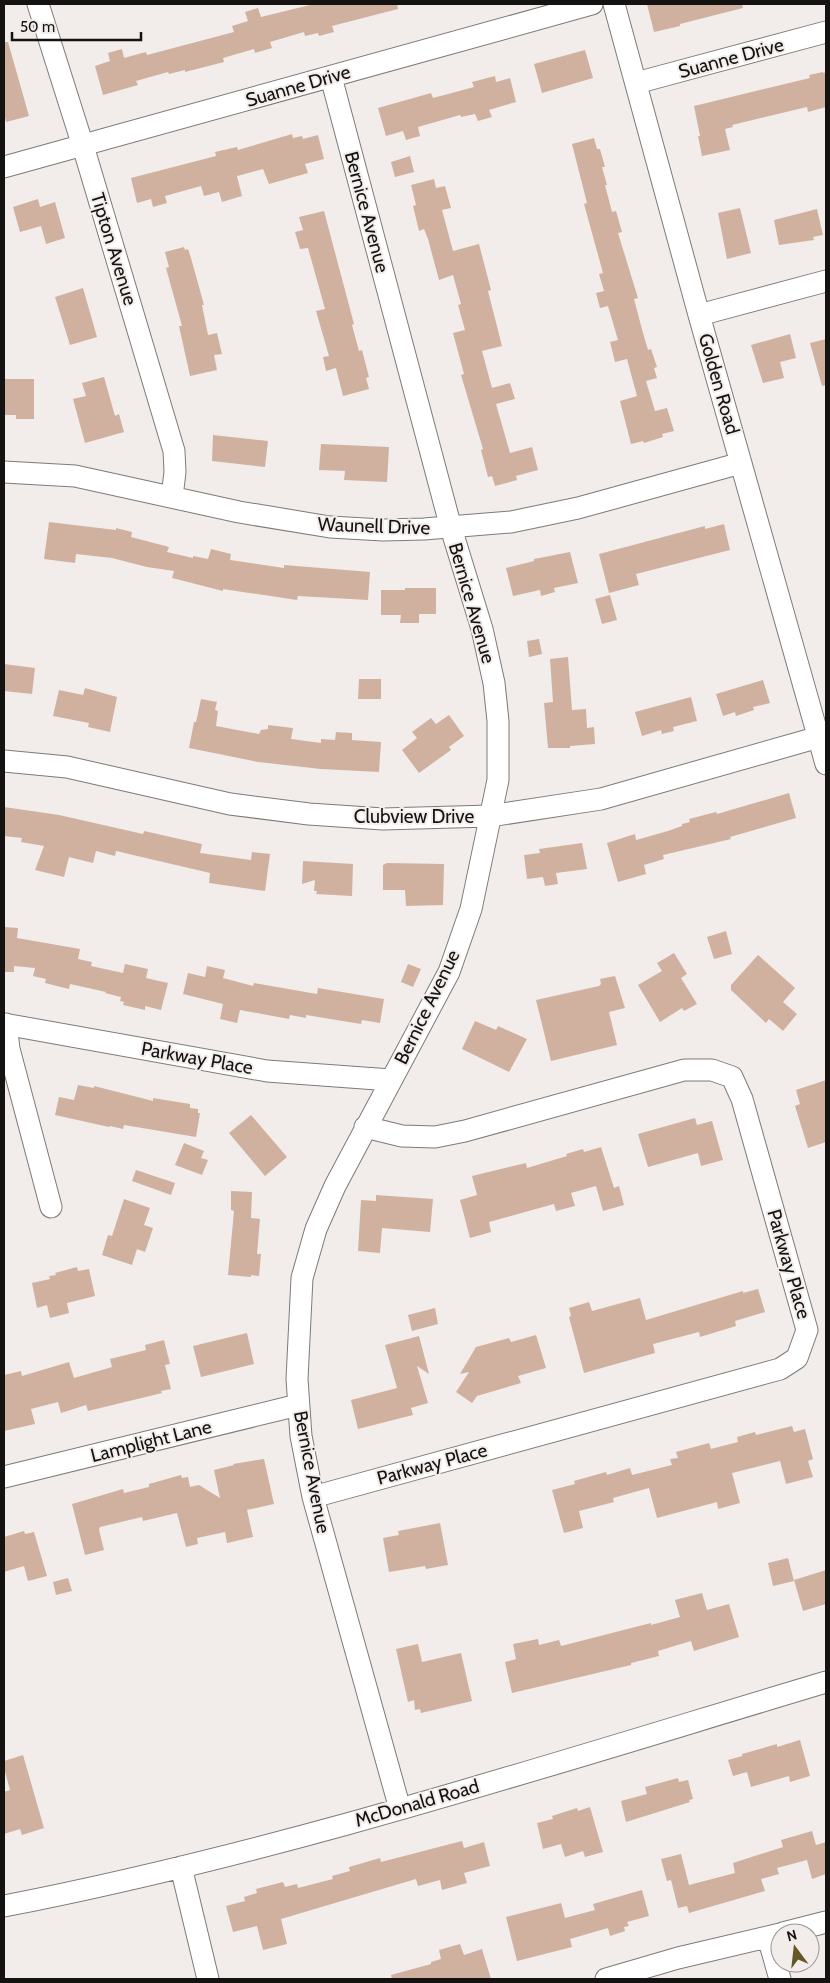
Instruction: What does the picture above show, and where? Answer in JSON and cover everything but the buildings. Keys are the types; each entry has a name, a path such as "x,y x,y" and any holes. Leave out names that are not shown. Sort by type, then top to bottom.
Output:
{"street":[{"name":"Tipton Avenue","path":"38,4 83,146 174,451 172,497"},
{"name":"Suanne Drive","path":"4,167 592,4"},
{"name":"Golden Road","path":"614,4 699,316 826,764"},
{"name":"Suanne Drive","path":"636,83 826,32"},
{"name":"Bernice Avenue","path":"331,77 451,528 482,629 494,683 498,721 498,780 471,909 449,972 335,1186 316,1228 302,1278 297,1380 301,1436 313,1497 400,1809"},
{"path":"699,316 826,281"},
{"name":"Waunell Drive","path":"4,472 75,476 239,512 330,527 383,530 451,528 511,522 578,508 741,463"},
{"name":"Clubview Drive","path":"4,761 67,767 230,804 309,814 383,819 490,816 600,799 819,737"},
{"path":"5,1024 9,1049 50,1206"},
{"name":"Parkway Place","path":"5,1024 267,1071 391,1080"},
{"name":"Parkway Place","path":"313,1497 780,1369 797,1358 807,1330 742,1099 732,1077 712,1070 684,1070 465,1131 434,1137 402,1136 365,1127"},
{"name":"Lamplight Lane","path":"4,1477 298,1405"},
{"name":"McDonald Road","path":"4,1906 70,1893 182,1866 400,1809 826,1682"},
{"path":"182,1866 208,1979"},
{"path":"606,1979 678,1958 770,1937"}]}
